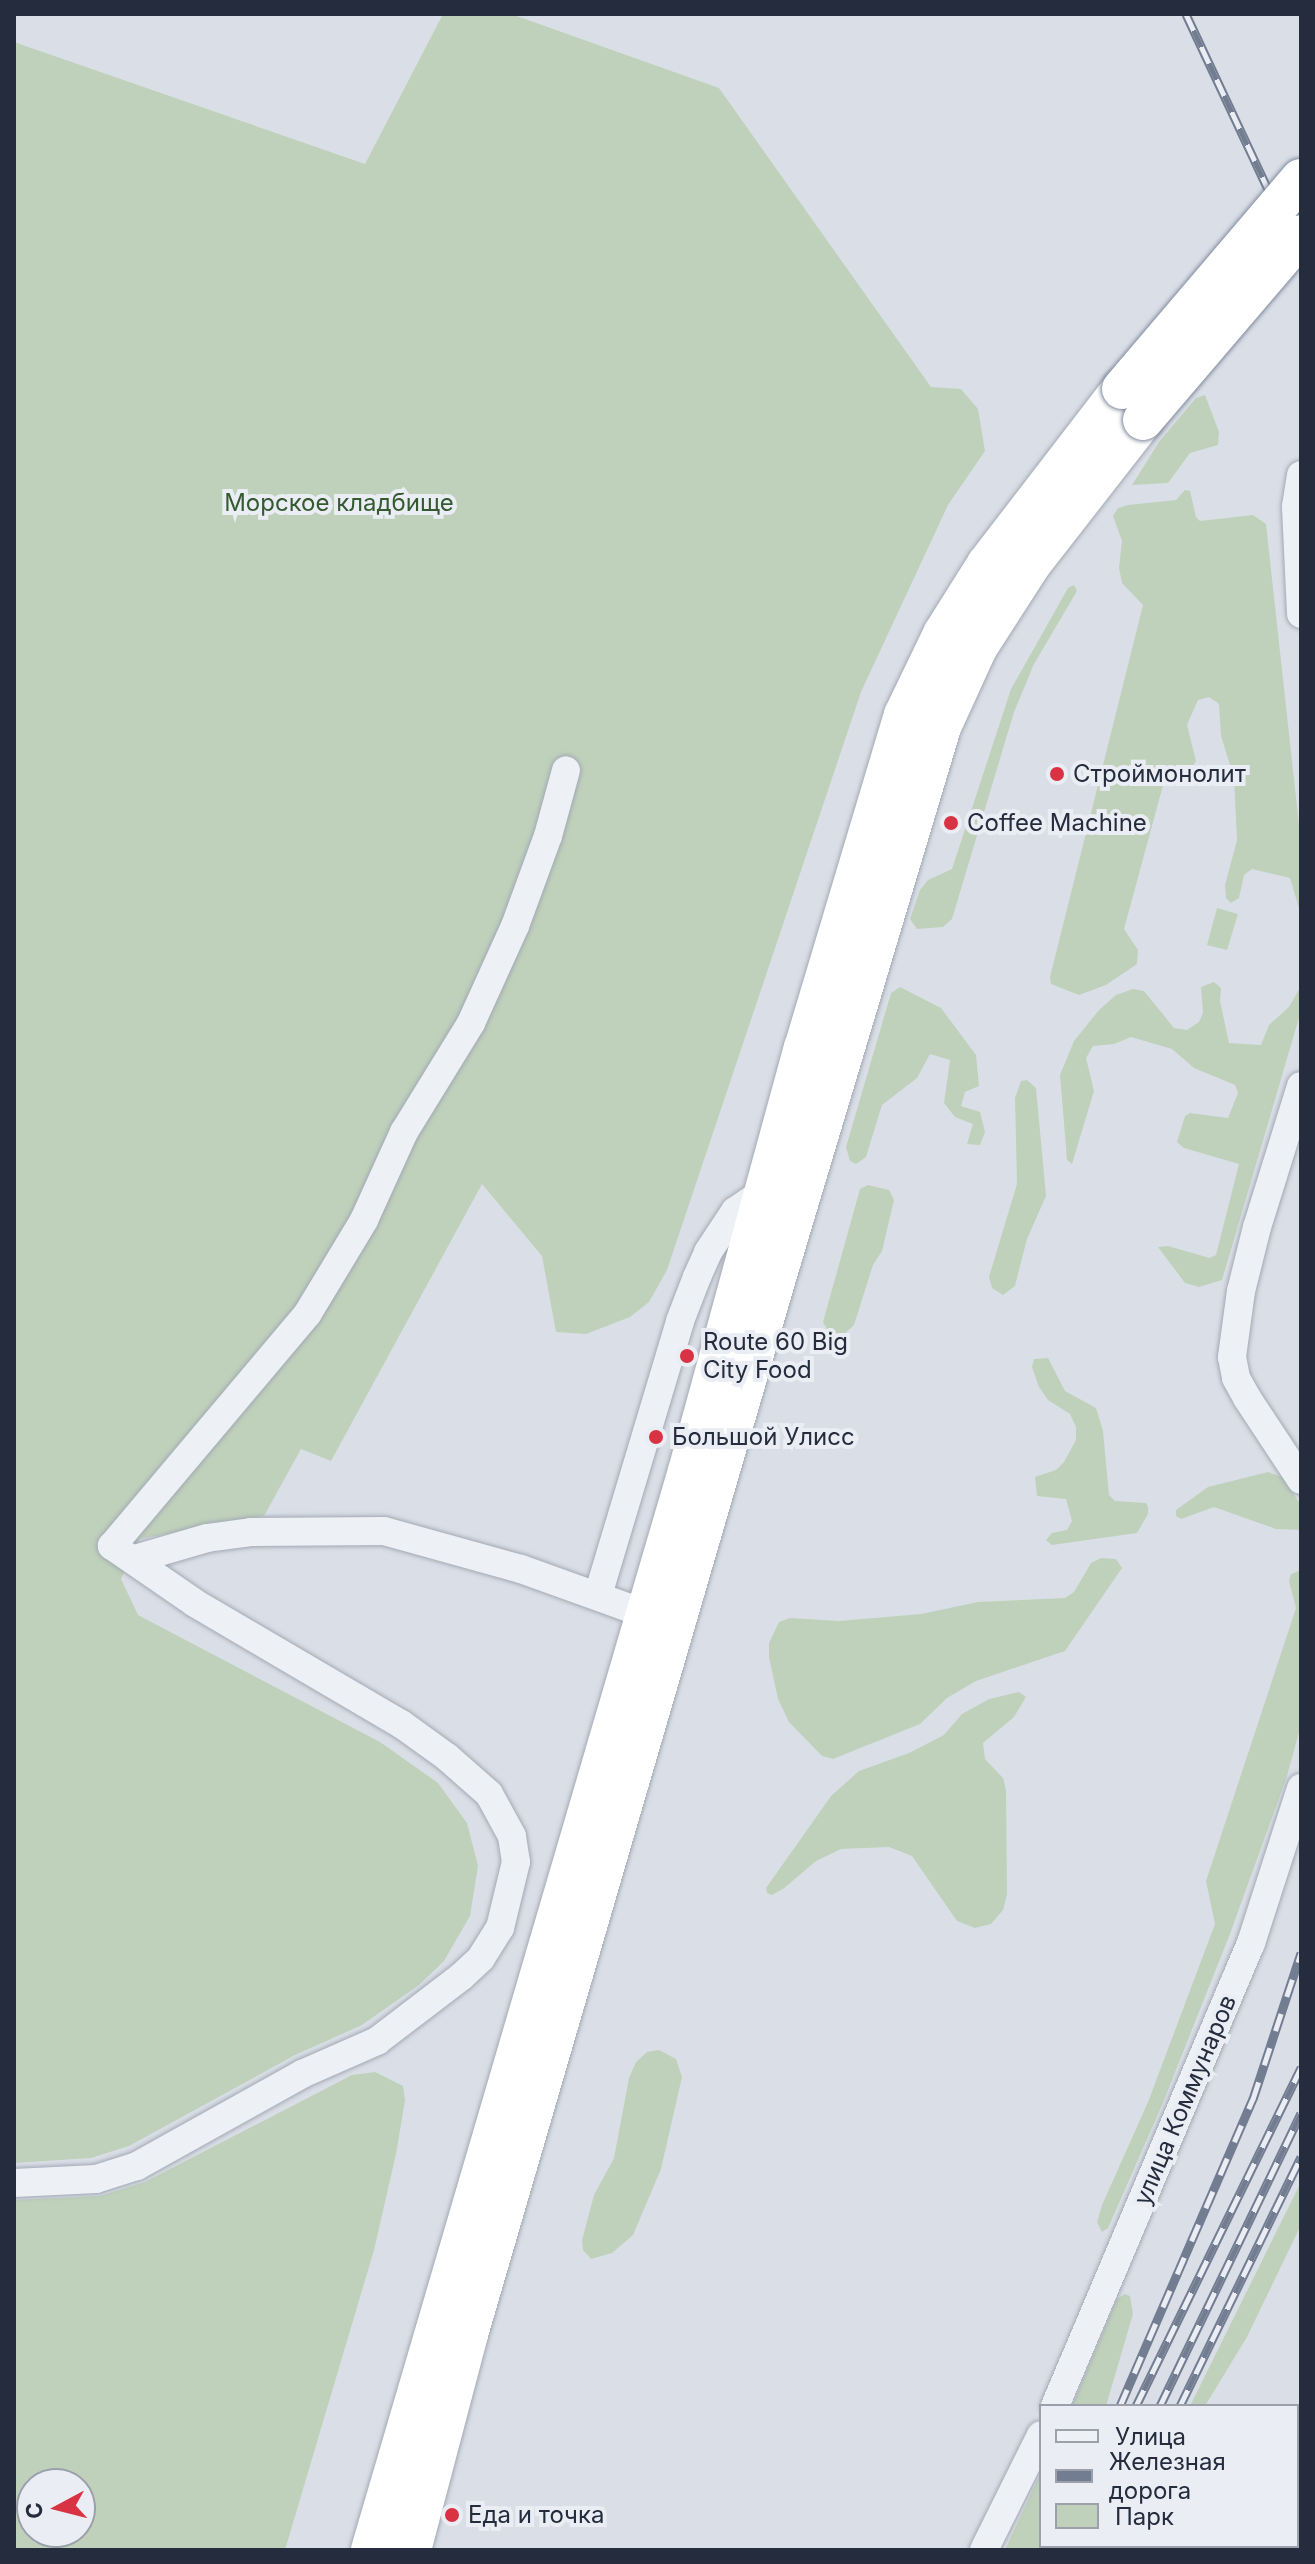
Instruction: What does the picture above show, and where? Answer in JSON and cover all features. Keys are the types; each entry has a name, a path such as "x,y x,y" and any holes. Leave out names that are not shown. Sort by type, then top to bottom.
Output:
{"highway":[{"path":"411,2550 468,2334 769,1301 941,727 977,648 1133,404 1301,179"},
{"path":"371,2550 646,1614 904,715 943,634 987,564 1133,404 1301,235"}],"street":[{"path":"1301,475 1296,507 1301,614"},
{"path":"14,2183 96,2179 137,2166 302,2074 377,2041 438,1996 481,1958 500,1928 511,1894 516,1862 512,1836 489,1794 447,1757 401,1724 195,1603 112,1546 308,1313 364,1220 404,1132 471,1023 515,926 548,836 566,770"},
{"path":"1301,1086 1257,1227 1236,1313 1232,1357 1236,1378 1247,1398 1301,1480"},
{"path":"598,1595 680,1321 697,1277 708,1252 735,1211 765,1191"},
{"path":"135,1559 207,1538 251,1532 384,1531 598,1595 646,1614"},
{"name":"улица Коммунаров","path":"1056,2404 1251,1943 1301,1788"},
{"path":"984,2550 1039,2439"}],"green space":[{"name":"Морское кладбище","path":"443,14 511,14 719,88 931,387 961,389 978,409 985,451 948,505 861,692 667,1270 649,1302 630,1317 586,1334 556,1332 542,1256 482,1184 331,1461 301,1449 264,1516 139,1539 121,1579 138,1615 380,1742 438,1783 467,1823 478,1866 470,1916 444,1961 419,1985 362,2025 295,2055 129,2146 91,2158 14,2163 14,42 365,164"},
{"path":"1205,395 1219,432 1218,445 1190,453 1168,483 1132,485 1159,442 1196,398"},
{"path":"1185,490 1190,491 1196,517 1200,521 1253,515 1266,524 1301,843 1301,915 1290,878 1252,869 1244,875 1239,898 1231,903 1226,898 1225,885 1237,840 1234,778 1221,736 1219,704 1209,697 1198,700 1187,725 1196,761 1189,772 1170,772 1165,778 1124,929 1138,950 1137,964 1106,985 1079,995 1051,984 1050,977 1143,605 1122,583 1119,568 1122,541 1113,516 1118,508 1128,505 1176,500"},
{"path":"1074,585 1077,591 1034,664 1014,712 952,919 943,927 917,929 910,919 920,890 928,880 952,869 1011,689 1068,588"},
{"path":"1217,908 1238,914 1227,950 1207,945"},
{"path":"1214,982 1221,988 1220,1001 1229,1043 1261,1045 1269,1025 1289,1007 1301,986 1301,1011 1222,1280 1199,1287 1185,1283 1158,1247 1168,1246 1210,1258 1216,1255 1239,1164 1184,1148 1177,1142 1185,1116 1190,1113 1228,1118 1238,1093 1235,1085 1194,1068 1172,1049 1131,1037 1114,1044 1093,1046 1086,1058 1094,1091 1072,1164 1067,1160 1060,1075 1074,1041 1099,1010 1116,995 1133,989 1144,991 1174,1028 1187,1030 1199,1022 1203,1013 1201,987"},
{"path":"900,987 941,1008 976,1055 979,1086 965,1092 961,1106 980,1112 985,1132 980,1145 967,1144 973,1124 955,1117 944,1103 950,1060 930,1054 917,1078 882,1105 866,1157 856,1164 850,1161 846,1147 891,993"},
{"path":"1027,1080 1036,1088 1046,1196 1027,1239 1015,1286 1003,1295 992,1288 989,1277 1017,1184 1015,1098 1021,1081"},
{"path":"868,1185 889,1190 894,1200 882,1251 873,1265 854,1325 840,1338 831,1336 823,1322 860,1189"},
{"path":"1048,1358 1065,1391 1096,1408 1103,1431 1109,1495 1115,1501 1146,1503 1148,1514 1137,1533 1052,1545 1046,1540 1052,1533 1067,1530 1072,1521 1066,1499 1037,1496 1035,1477 1056,1470 1076,1440 1076,1427 1070,1414 1048,1400 1039,1387 1032,1367 1034,1359"},
{"path":"1268,1472 1282,1477 1301,1505 1301,1530 1276,1529 1214,1507 1181,1519 1176,1516 1176,1510 1208,1487"},
{"path":"1101,1558 1116,1559 1122,1568 1065,1651 976,1681 947,1698 920,1724 833,1759 822,1756 789,1722 778,1699 769,1657 769,1643 779,1622 790,1618 839,1621 921,1614 978,1602 1065,1598 1074,1592 1091,1563"},
{"path":"1301,1570 1301,1725 1287,1776 1230,1934 1162,2105 1108,2228 1102,2232 1097,2222 1102,2205 1148,2102 1215,1924 1206,1881 1296,1608 1289,1581 1291,1574"},
{"path":"1019,1692 1026,1697 1014,1717 983,1743 985,1759 1003,1778 1006,1790 1007,1894 1003,1910 991,1924 975,1928 957,1921 912,1856 889,1847 841,1849 816,1861 783,1889 772,1895 767,1893 766,1888 831,1796 859,1771 909,1753 944,1735 962,1714 989,1699"},
{"path":"659,2050 676,2059 682,2077 661,2169 633,2235 612,2253 591,2259 583,2250 582,2240 594,2195 614,2158 629,2078 636,2062 647,2052"},
{"path":"375,2072 403,2086 405,2100 396,2154 374,2250 285,2550 14,2550 14,2200 100,2196 145,2182 352,2075"},
{"path":"1301,2182 1301,2225 1247,2337 1206,2404 1191,2404"},
{"path":"1125,2294 1130,2296 1133,2314 1107,2404 1073,2404 1117,2299"},
{"path":"1039,2476 1039,2548 1050,2548 1005,2550"}],"railway":[{"path":"1186,14 1301,259"},
{"path":"1121,2404 1253,2099 1301,1953"},
{"path":"1137,2404 1301,2067"},
{"path":"1161,2404 1301,2113"},
{"path":"1181,2404 1301,2157"}],"place":[{"name":"Строймонолит","path":"1057,774"},
{"name":"Coffee Machine","path":"951,823"},
{"name":"Route 60 Big City Food","path":"687,1356"},
{"name":"Большой Улисс","path":"656,1437"},
{"name":"Еда и точка","path":"452,2515"}]}
